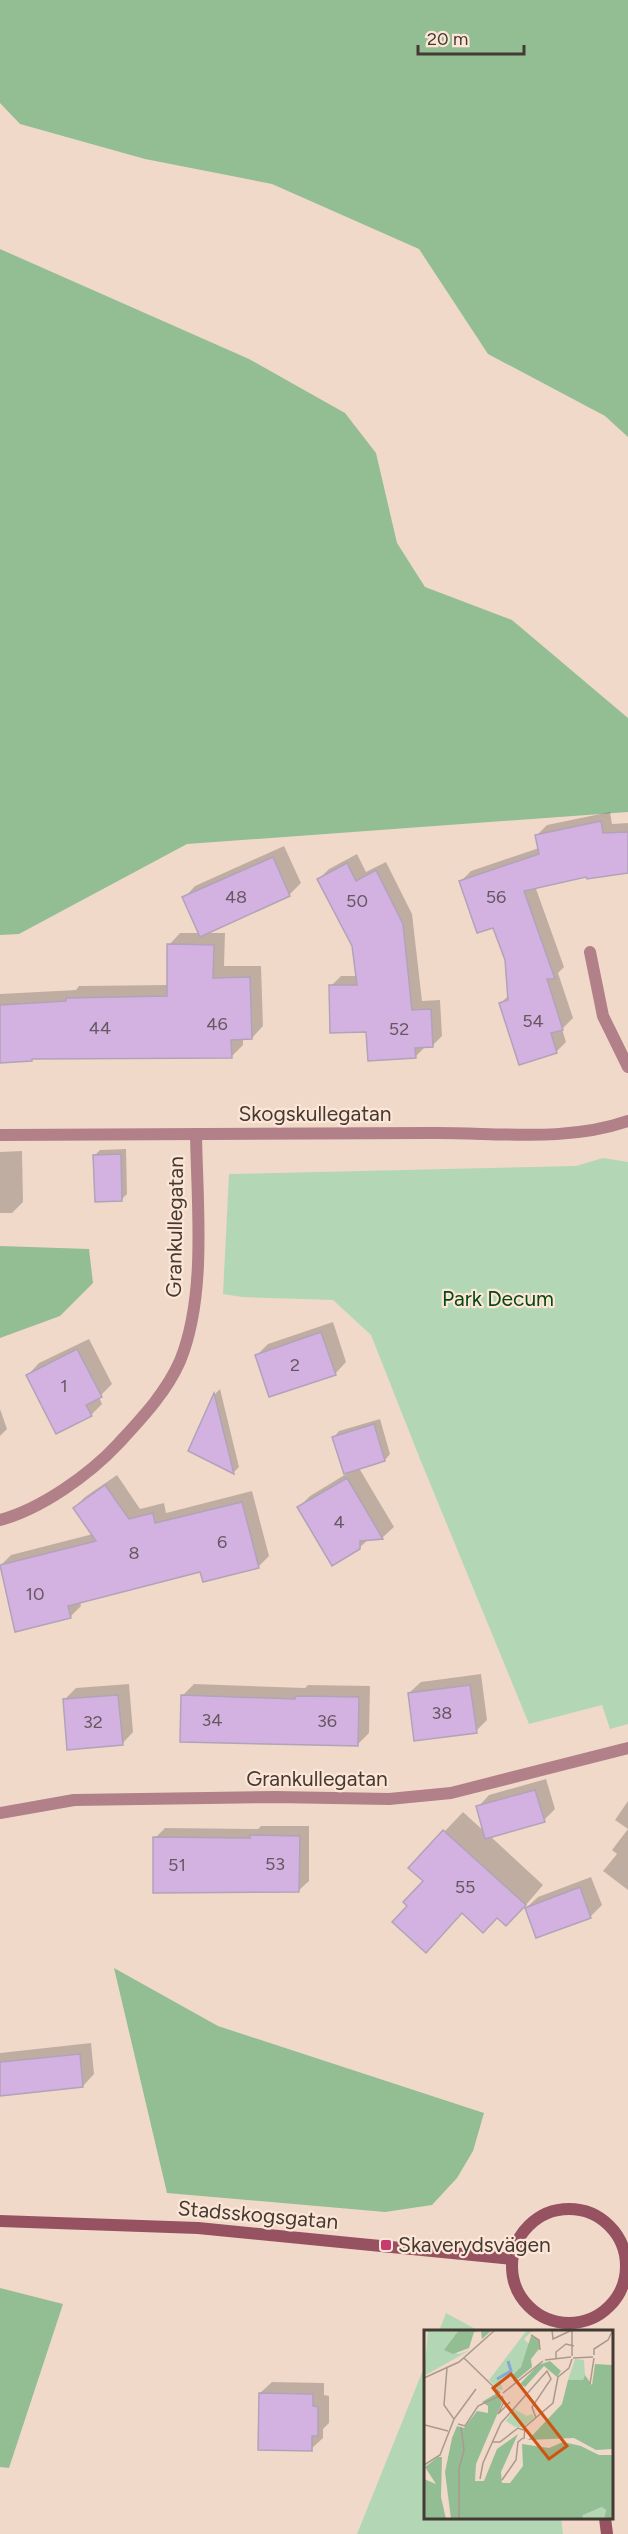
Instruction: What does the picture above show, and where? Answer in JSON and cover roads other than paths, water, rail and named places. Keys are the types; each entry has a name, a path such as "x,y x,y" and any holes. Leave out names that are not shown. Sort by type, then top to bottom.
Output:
{"street":[{"path":"590,952 603,1016 628,1067"},
{"name":"Skogskullegatan","path":"0,1135 544,1134 611,1127 628,1121"},
{"name":"Grankullegatan","path":"0,1520 56,1493 100,1463 148,1412 180,1360 192,1313 198,1259 196,1134"},
{"name":"Grankullegatan","path":"0,1813 74,1800 400,1798 451,1793 628,1748"},
{"path":"578,2209 606,2222 616,2233 623,2246 627,2261 626,2276 614,2303 603,2313 576,2327 542,2317 528,2307 518,2293 513,2276 512,2259 523,2231 535,2220 548,2213 578,2209"},
{"name":"Stadsskogsgatan","path":"0,2221 198,2228 512,2259"},
{"path":"605,2519 607,2534"}],"place":[{"name":"Skaverydsvägen","path":"386,2245"}],"park label":[{"name":"Park Decum","path":"498,1299"}]}
